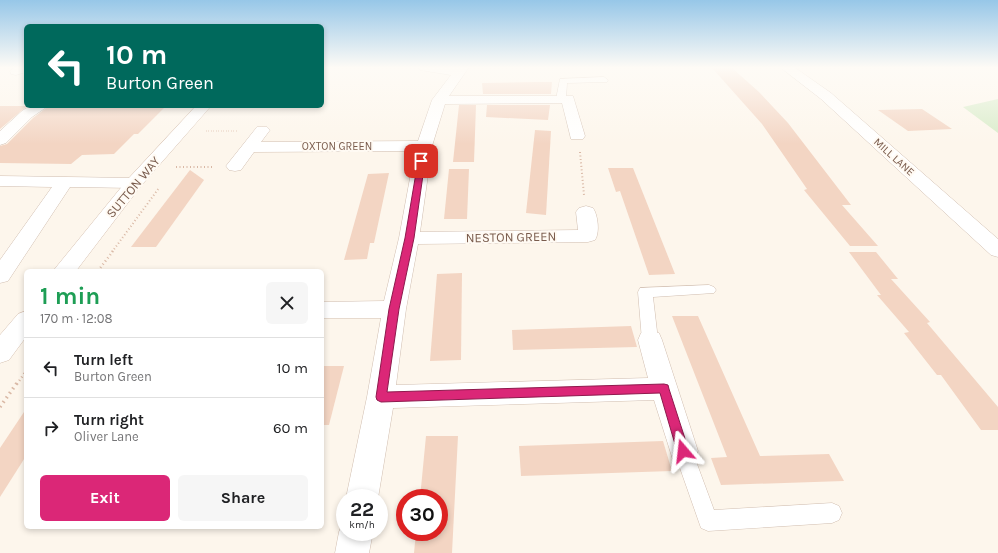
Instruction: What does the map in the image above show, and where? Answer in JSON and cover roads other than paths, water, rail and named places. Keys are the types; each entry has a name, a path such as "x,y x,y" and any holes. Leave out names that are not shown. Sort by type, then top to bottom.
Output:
{"street":[{"path":"364,489 381,397 394,309 409,238 424,146 439,100 444,93"},
{"name":"MILL LANE","path":"822,93 998,250"},
{"path":"439,100 568,99 577,136"},
{"path":"0,140 27,114 38,108"},
{"name":"SUTTON WAY","path":"66,269 134,183 202,108"},
{"path":"235,166 251,147 262,130"},
{"name":"OXTON GREEN","path":"251,147 424,146"},
{"path":"0,181 134,183"},
{"path":"0,276 64,183"},
{"name":"NESTON GREEN","path":"409,238 588,236 586,212"},
{"path":"324,310 394,309"},
{"path":"0,352 24,322"},
{"path":"650,340 683,451"},
{"path":"381,397 664,389"},
{"path":"352,553 354,541"}],"lane":[{"path":"561,99 562,93"},
{"path":"650,340 645,292 709,290"},
{"path":"683,451 708,521 832,513"}]}
